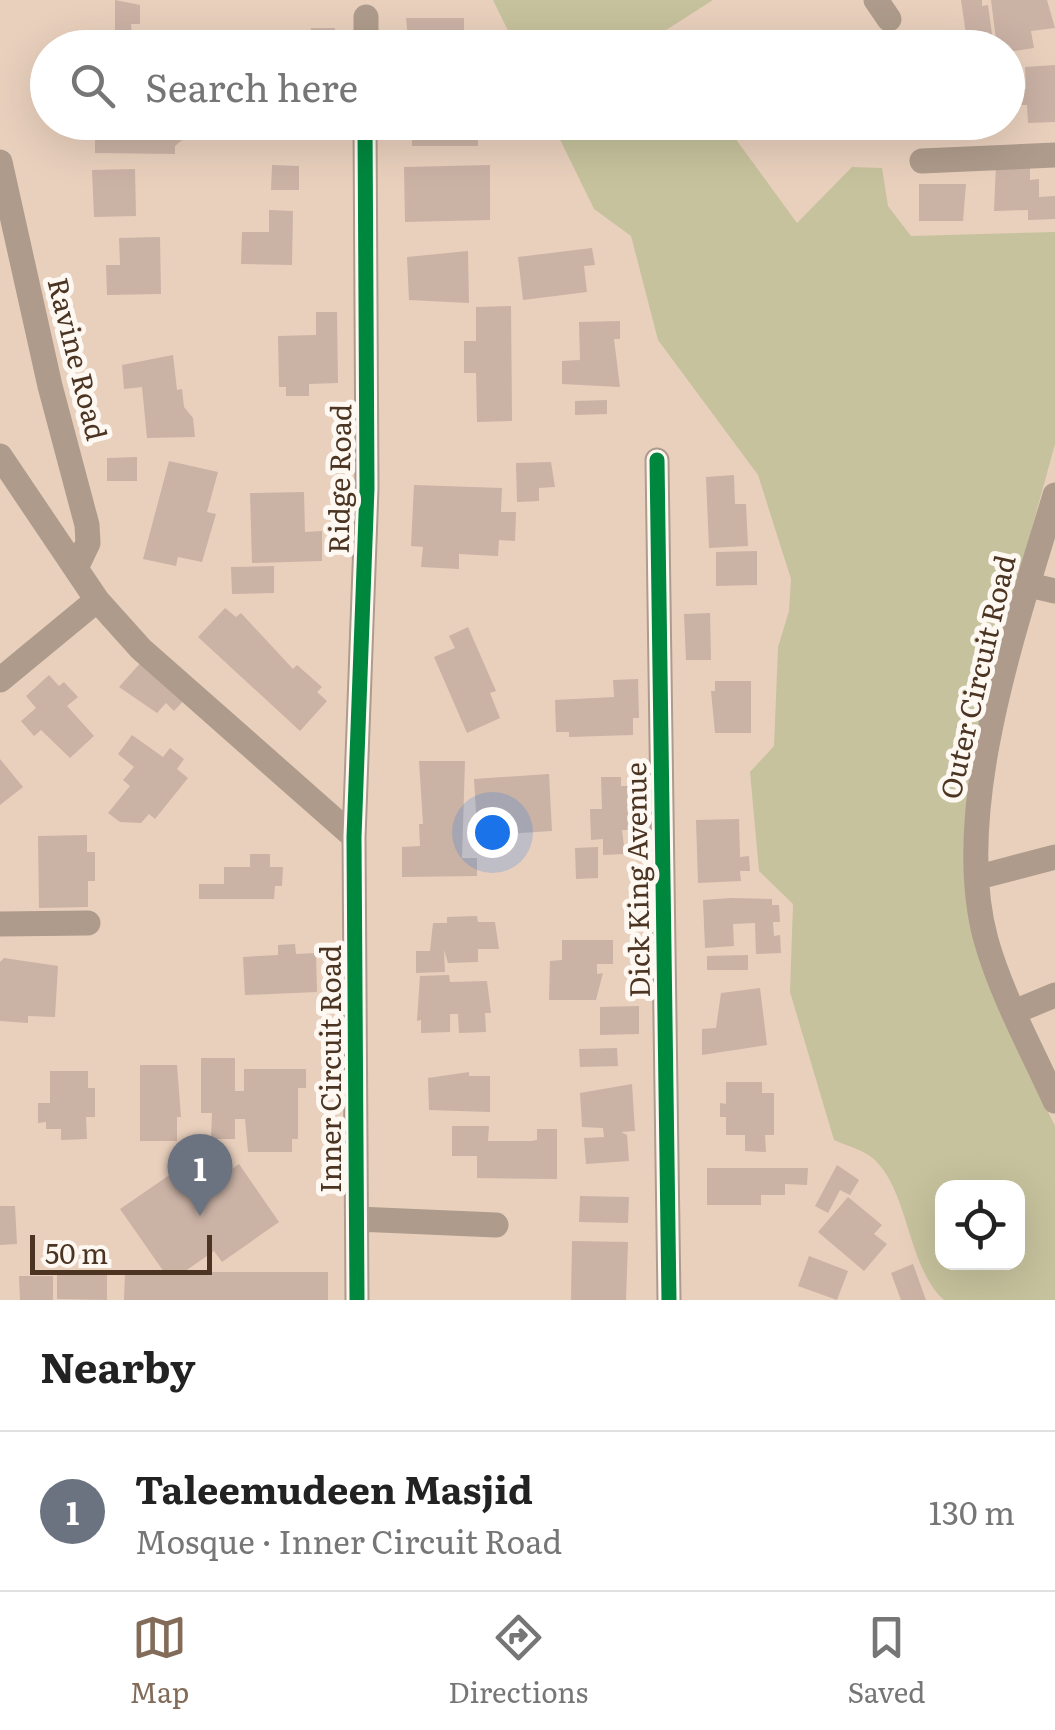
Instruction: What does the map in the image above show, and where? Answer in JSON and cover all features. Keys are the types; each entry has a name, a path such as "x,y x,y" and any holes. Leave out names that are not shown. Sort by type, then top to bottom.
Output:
{"street":[{"path":"366,17 366,30"},
{"name":"Ridge Road","path":"354,837 367,488 366,140"},
{"path":"922,161 1055,156"},
{"name":"Ravine Road","path":"0,162 50,386 87,524 88,543 76,568"},
{"path":"0,456 98,600 141,649 354,837"},
{"name":"Dick King Avenue","path":"657,460 668,1300"},
{"name":"Outer Circuit Road","path":"1055,496 982,774 975,824 985,938 1055,1100"},
{"path":"1029,584 1055,590"},
{"path":"0,680 98,600"},
{"name":"Inner Circuit Road","path":"354,837 358,1300"},
{"path":"979,877 1055,857"},
{"path":"0,924 88,923"},
{"path":"1014,1012 1055,995"},
{"path":"357,1218 496,1225"}],"shaded area":[{"path":"493,0 713,0 666,30 508,30"},
{"path":"560,140 736,140 797,223 852,167 882,168 888,206 911,236 1055,232 1055,444 980,717 970,789 1010,1033 1055,1126 1055,1300 944,1300 922,1267 901,1205 883,1169 870,1156 834,1140 790,992 793,904 759,871 750,772 774,746 778,647 789,611 791,579 758,475 658,340 631,236 594,209"}],"building":[{"path":"115,0 140,5 140,24 131,24 132,30 115,30"},
{"path":"961,0 982,0 982,6 988,5 991,30 965,30"},
{"path":"991,0 1047,0 1055,28 1031,31 1034,48 1025,49 1025,30 995,30"},
{"path":"406,18 464,18 464,30 407,30"},
{"path":"1055,65 1055,122 1028,123 1025,67"},
{"path":"95,140 182,140 175,146 175,154 95,153"},
{"path":"412,140 478,140 478,146 412,146"},
{"path":"1030,163 1030,180 1039,179 1039,197 1055,196 1055,219 1028,220 1028,210 994,211 996,164"},
{"path":"272,165 299,166 299,190 271,190"},
{"path":"490,165 490,220 405,222 404,167"},
{"path":"135,169 136,216 94,217 92,170"},
{"path":"919,184 966,184 963,221 919,221"},
{"path":"269,210 293,211 292,265 241,264 242,232 269,232"},
{"path":"160,237 161,294 107,295 106,265 120,265 119,238"},
{"path":"592,248 595,265 584,266 587,292 523,300 518,257"},
{"path":"468,251 469,303 409,300 407,257"},
{"path":"511,306 512,421 477,422 476,373 464,373 464,341 476,341 476,307"},
{"path":"316,312 337,312 338,383 309,384 309,396 286,396 286,387 279,387 278,336 316,335"},
{"path":"620,321 620,339 614,339 620,387 562,384 562,361 580,360 579,322"},
{"path":"173,355 177,390 182,389 184,407 193,418 195,437 147,438 142,387 124,389 122,365"},
{"path":"607,400 607,414 575,415 575,401"},
{"path":"137,457 137,481 107,481 107,458"},
{"path":"169,461 218,472 207,512 216,514 202,562 178,557 176,566 143,559"},
{"path":"551,462 555,487 539,488 539,501 517,502 516,463"},
{"path":"734,475 735,504 746,504 748,546 709,548 706,477"},
{"path":"414,485 502,488 501,512 516,512 515,541 499,540 498,556 459,554 459,569 421,567 423,547 411,546"},
{"path":"304,492 305,532 322,531 322,561 252,563 250,493"},
{"path":"757,551 757,585 716,586 716,552"},
{"path":"274,566 274,593 232,594 231,567"},
{"path":"225,608 236,617 241,613 293,669 297,665 322,687 317,692 327,701 300,731 198,637"},
{"path":"710,613 711,660 686,660 684,614"},
{"path":"468,627 496,691 490,693 500,718 467,733 434,657 455,648 449,636"},
{"path":"143,660 186,698 174,711 166,703 157,713 119,687"},
{"path":"49,675 59,686 64,682 78,697 67,706 94,736 70,758 41,730 34,736 21,721 36,708 26,696"},
{"path":"638,679 639,718 633,718 633,735 569,737 569,732 556,732 555,700 614,697 613,680"},
{"path":"715,681 751,681 751,733 715,733 711,691 715,691"},
{"path":"132,735 163,757 170,748 184,759 177,769 188,778 155,819 149,814 141,823 120,822 108,813 130,786 123,780 134,767 118,754"},
{"path":"0,759 23,787 0,805"},
{"path":"419,761 465,761 462,858 477,858 477,876 402,877 402,847 420,846 419,824 423,824"},
{"path":"549,774 552,831 490,835 490,827 477,828 474,779"},
{"path":"601,777 621,777 621,786 632,786 633,830 622,830 625,854 603,855 603,839 591,840 590,809 602,809"},
{"path":"739,819 740,857 749,856 750,871 740,871 741,881 698,883 696,820"},
{"path":"87,835 87,852 95,852 95,881 88,881 88,907 39,908 38,836"},
{"path":"598,847 598,878 576,879 575,848"},
{"path":"250,854 270,854 270,867 283,867 282,886 275,886 274,899 199,899 199,884 224,884 224,867 250,867"},
{"path":"772,899 772,905 779,905 780,922 773,922 774,936 780,935 781,953 756,954 755,923 733,924 734,946 705,948 703,900"},
{"path":"477,916 478,922 495,922 499,949 478,949 478,962 448,963 444,950 445,972 416,973 416,951 430,951 433,923 447,923 447,917"},
{"path":"562,940 613,940 613,964 597,964 597,974 603,973 596,1000 549,1000 550,961 562,960"},
{"path":"295,944 296,954 316,953 317,992 245,995 243,957 278,955 278,945"},
{"path":"748,955 748,970 707,970 707,956"},
{"path":"4,958 58,966 55,1017 28,1016 28,1023 0,1021 0,962"},
{"path":"449,975 450,982 487,981 491,1013 485,1013 486,1032 459,1033 458,1014 450,1014 450,1032 421,1033 421,1020 417,1021 420,976"},
{"path":"760,988 767,1045 702,1055 702,1029 716,1028 721,993"},
{"path":"639,1006 639,1034 600,1035 600,1007"},
{"path":"617,1048 618,1066 580,1067 579,1049"},
{"path":"201,1058 235,1058 235,1091 244,1091 244,1069 306,1069 306,1088 298,1088 298,1139 292,1139 292,1152 248,1152 245,1119 235,1119 235,1139 211,1139 212,1113 201,1113"},
{"path":"140,1065 177,1065 181,1117 177,1117 177,1141 140,1141"},
{"path":"50,1071 88,1071 88,1088 95,1088 95,1117 86,1117 87,1139 61,1140 61,1129 46,1129 46,1122 38,1123 38,1103 50,1103"},
{"path":"469,1072 469,1076 490,1076 490,1112 429,1110 428,1078"},
{"path":"726,1082 762,1082 762,1093 774,1093 774,1135 765,1135 766,1152 745,1151 745,1135 726,1135 726,1117 720,1117 720,1103 726,1104"},
{"path":"632,1084 635,1131 621,1132 627,1135 629,1161 586,1164 584,1138 604,1137 603,1128 582,1127 580,1093"},
{"path":"452,1126 489,1126 488,1141 537,1140 537,1129 557,1129 557,1179 477,1178 477,1156 452,1156"},
{"path":"170,1153 205,1153 205,1164 224,1164 229,1171 239,1164 279,1222 222,1262 214,1251 184,1272 328,1272 328,1300 124,1300 125,1272 164,1272 120,1209 171,1174"},
{"path":"837,1165 859,1180 850,1195 840,1190 828,1213 815,1206"},
{"path":"707,1168 808,1168 807,1185 785,1184 785,1195 761,1195 761,1205 707,1205"},
{"path":"580,1196 629,1197 628,1223 579,1222"},
{"path":"848,1197 882,1225 874,1234 887,1244 864,1271 818,1232"},
{"path":"0,1206 15,1206 17,1244 0,1245"},
{"path":"572,1241 628,1242 626,1300 571,1300"},
{"path":"809,1256 848,1271 837,1300 798,1286"},
{"path":"913,1264 926,1300 901,1300 891,1273"},
{"path":"57,1275 107,1275 107,1300 57,1299"},
{"path":"19,1276 53,1276 53,1300 20,1300"}],"cycle path":[{"path":"357,1300 354,837 367,488 365,140"},
{"path":"657,460 669,1300"}],"place":[{"name":"Taleemudeen Masjid","path":"200,1216"}]}
